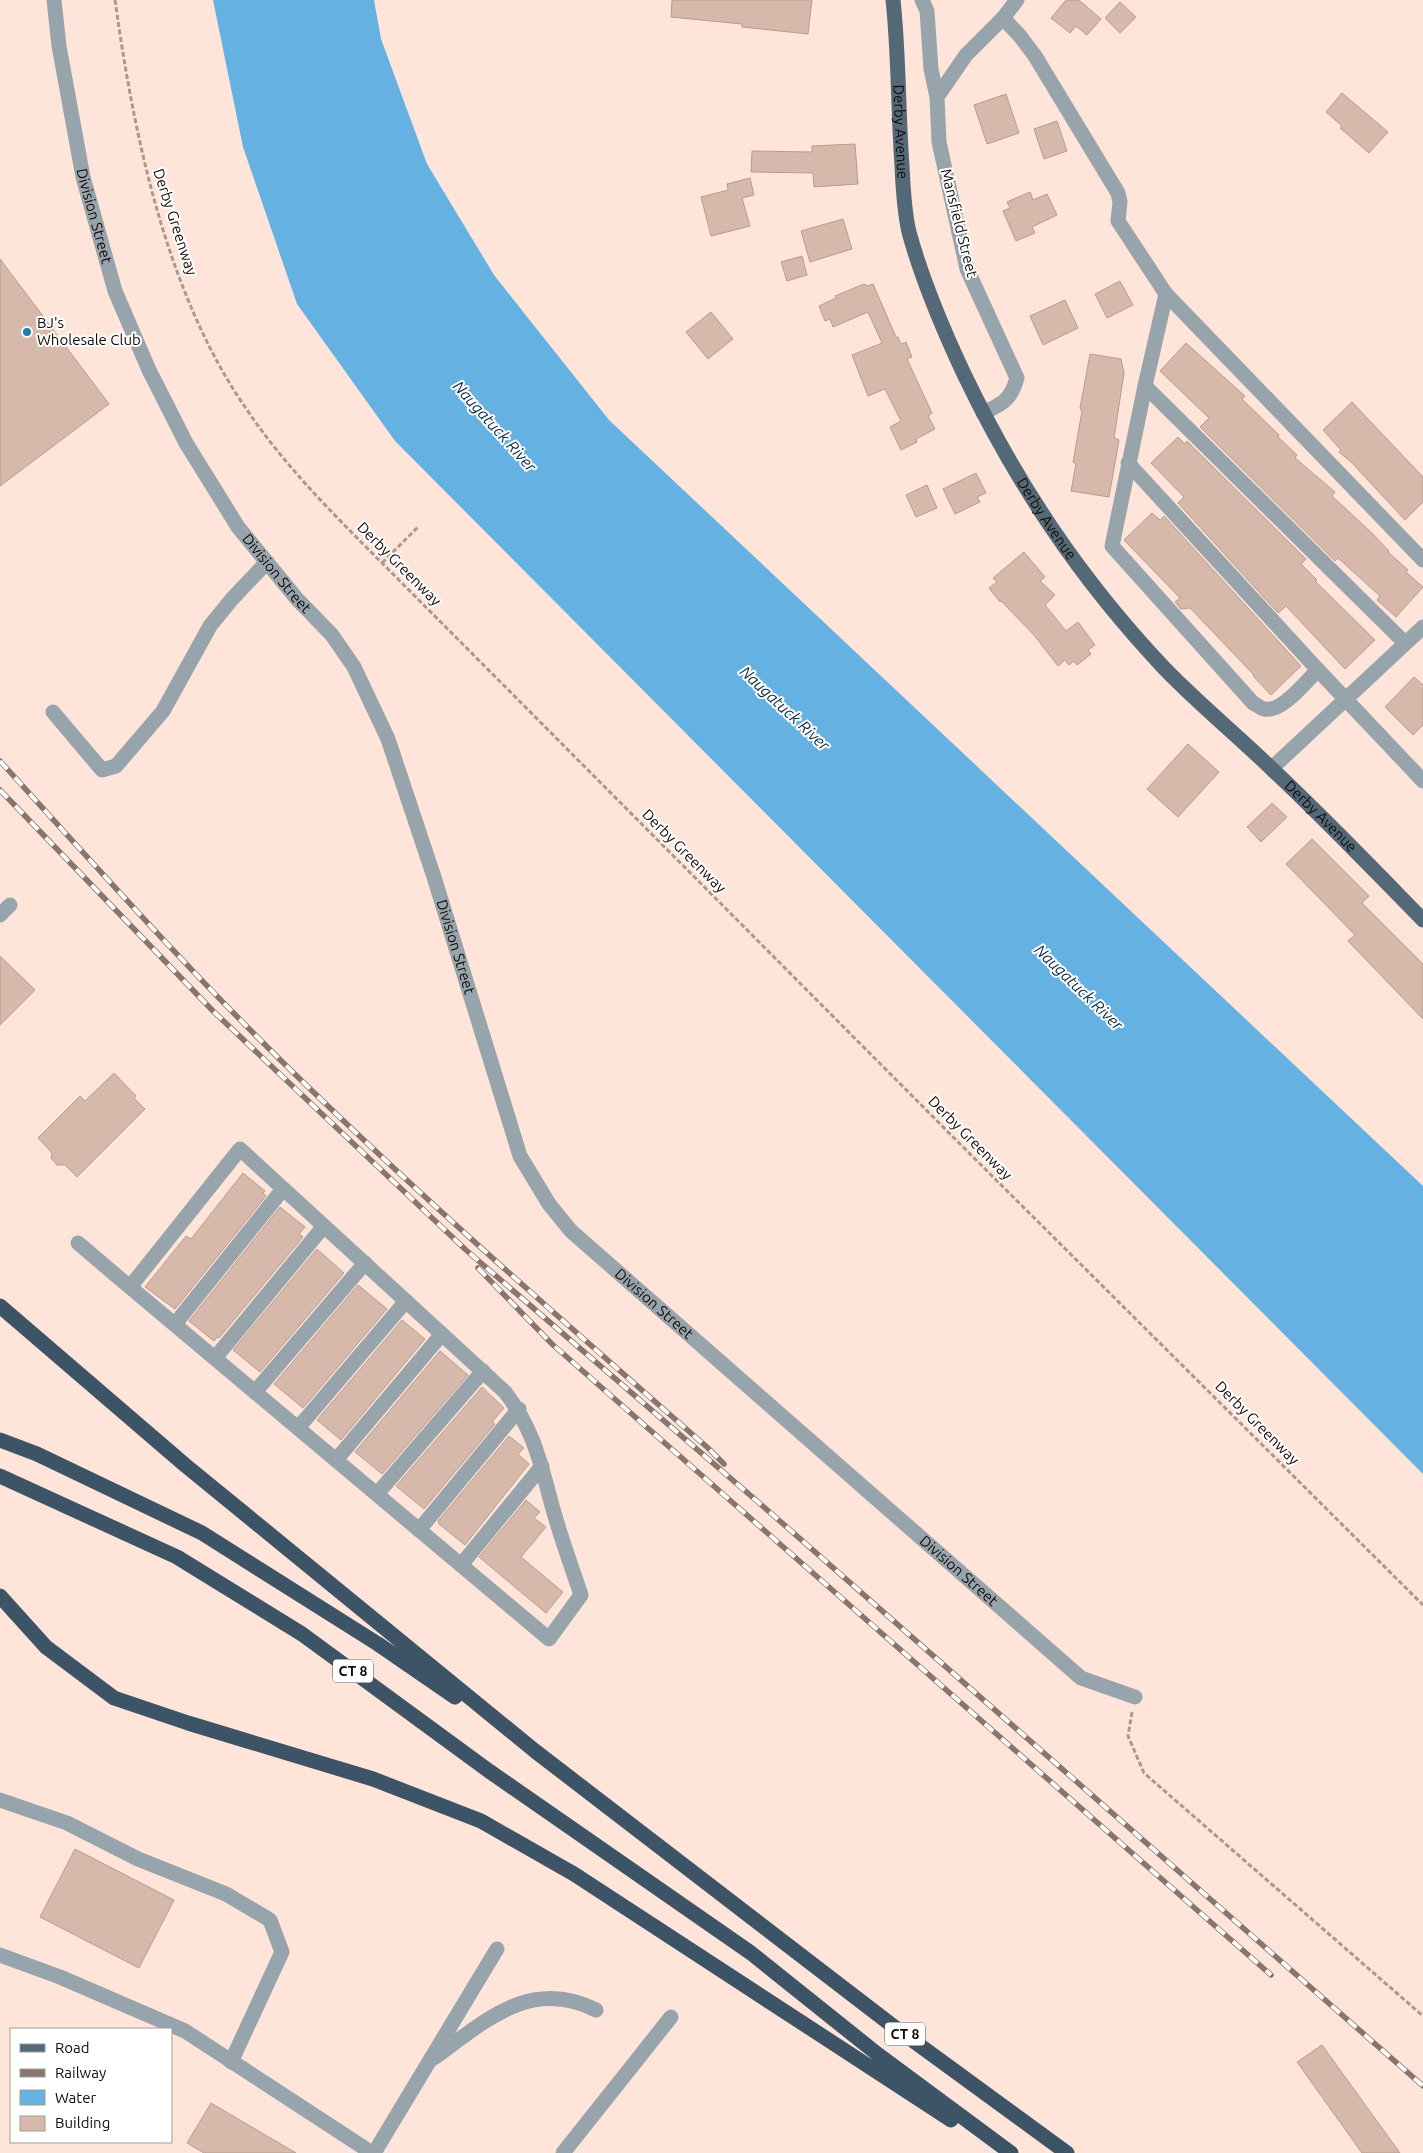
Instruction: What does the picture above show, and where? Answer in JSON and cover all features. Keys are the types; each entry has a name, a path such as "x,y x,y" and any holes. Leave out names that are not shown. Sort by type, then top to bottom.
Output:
{"highway":[{"path":"0,1306 186,1465 535,1751"},
{"name":"CT 8","path":"0,1440 37,1454 202,1533 378,1644 535,1751 890,2023 1067,2153"},
{"name":"CT 8","path":"0,1476 177,1557 302,1634 489,1771 751,1953 876,2053 1011,2153"},
{"path":"0,1596 46,1648 114,1698 188,1723 374,1779 481,1821 574,1874 1001,2153"}],"main road":[{"name":"Derby Avenue","path":"893,0 905,212 909,232 921,271 949,342 983,413 1029,495 1056,536 1133,633 1190,694 1272,768 1423,920"}],"street":[{"name":"Division Street","path":"54,0 59,46 83,177 115,291 149,370 186,443 238,527 297,599 332,635 354,667 388,739 434,877 520,1156 549,1204 571,1231 1081,1678 1135,1697"},
{"name":"Mansfield Street","path":"922,0 927,11 931,69 937,97 939,142 967,269 1017,378 1013,393 1002,404 983,413"},
{"path":"937,97 966,55 1003,18 1017,0"},
{"path":"1003,18 1035,56 1118,194 1120,202 1118,221 1166,294 1423,560"},
{"path":"1166,294 1128,463 1112,546 1253,703 1264,708 1275,708 1285,703 1318,670"},
{"path":"1145,386 1405,643"},
{"path":"1128,463 1423,781"},
{"path":"53,712 102,770 116,766 163,711 210,626 232,599 267,562"},
{"path":"1272,768 1423,627"},
{"path":"78,1243 130,1287 175,1324 214,1358 549,1639 581,1594 558,1525 538,1449 519,1409 506,1392 240,1149 130,1287"},
{"path":"175,1324 283,1189"},
{"path":"214,1358 324,1226"},
{"path":"255,1392 365,1263"},
{"path":"298,1428 406,1301"},
{"path":"336,1460 442,1334"},
{"path":"377,1494 483,1371"},
{"path":"419,1530 519,1409"},
{"path":"461,1565 542,1466"},
{"path":"0,1800 67,1823 138,1859 226,1894 270,1920 282,1952 231,2062"},
{"path":"0,1955 60,1977 185,2031 373,2153 497,1948"},
{"path":"429,2061 494,2015 531,2000 558,1997 579,2001 596,2010"},
{"path":"563,2153 671,2017"}],"path":[{"name":"Derby Greenway","path":"115,0 123,59 147,174 173,259 204,337 223,374 265,436 301,478 382,563 958,1142 1423,1605"},
{"path":"382,563 418,527"},
{"path":"1135,1697 1128,1736 1144,1773 1423,2016"}],"water":[{"name":"Naugatuck River","path":"213,0 374,0 381,39 427,164 494,275 609,420 1423,1186 1423,1474 395,441 297,304 243,147"}],"building":[{"path":"672,0 812,0 808,34 742,27 742,24 671,17"},
{"path":"1066,0 1079,0 1101,19 1087,35 1076,26 1070,33 1051,18"},
{"path":"1120,2 1136,17 1120,33 1105,18"},
{"path":"1342,93 1388,132 1369,153 1340,128 1342,126 1326,112"},
{"path":"1006,94 1019,133 987,144 974,105"},
{"path":"1057,121 1067,151 1044,159 1034,129"},
{"path":"855,144 858,184 814,187 813,173 751,172 752,151 812,152 812,146"},
{"path":"750,178 754,195 742,198 750,226 711,236 701,197 728,190 727,184"},
{"path":"1030,192 1033,200 1047,194 1057,215 1032,227 1035,233 1016,241 1003,211 1010,208 1007,202"},
{"path":"843,219 852,249 810,262 801,231"},
{"path":"802,256 807,275 787,281 781,262"},
{"name":"BJ's Wholesale Club","path":"0,259 109,404 0,486"},
{"path":"1120,281 1133,305 1107,318 1095,294"},
{"path":"864,284 867,286 873,284 896,337 898,337 901,344 906,342 912,357 907,359 932,413 928,416 935,429 916,439 917,442 901,450 890,427 901,421 885,389 868,396 852,355 882,343 868,312 833,327 830,319 825,321 819,306 836,298 835,296"},
{"path":"1065,300 1078,328 1043,345 1030,316"},
{"path":"711,312 733,339 708,359 686,332"},
{"path":"1186,343 1245,396 1242,399 1297,455 1295,458 1335,492 1332,496 1371,532 1388,552 1408,570 1406,572 1423,587 1396,617 1377,600 1380,596 1338,558 1335,561 1200,427 1209,418 1160,371"},
{"path":"1090,354 1121,359 1124,373 1114,438 1119,440 1109,497 1071,491 1076,464 1073,462 1082,411 1080,408"},
{"path":"1352,402 1423,477 1423,502 1405,520 1351,462 1339,452 1341,450 1323,430"},
{"path":"1178,437 1185,444 1187,441 1306,559 1301,564 1317,580 1315,581 1375,640 1345,669 1286,606 1278,613 1178,503 1184,497 1151,463"},
{"path":"976,473 986,493 977,497 980,502 955,514 943,489"},
{"path":"927,485 937,508 916,517 906,495"},
{"path":"1152,513 1160,520 1164,516 1301,666 1271,695 1190,608 1181,609 1175,602 1180,598 1124,540"},
{"path":"1024,552 1045,577 1040,581 1055,595 1045,605 1066,631 1078,622 1095,645 1088,650 1091,654 1077,665 1074,661 1069,665 1065,660 1058,666 1034,635 1000,602 989,588 997,582 993,578"},
{"path":"1414,677 1423,685 1423,725 1413,735 1385,707"},
{"path":"1188,744 1219,772 1178,817 1147,789"},
{"path":"1272,803 1287,817 1261,842 1247,827"},
{"path":"1312,839 1369,896 1362,903 1423,964 1423,1019 1348,941 1355,935 1286,864"},
{"path":"0,956 35,990 0,1025"},
{"path":"114,1073 136,1096 134,1098 145,1109 77,1177 65,1165 57,1165 51,1158 52,1153 38,1138 80,1096 85,1101"},
{"path":"243,1173 265,1191 263,1193 266,1196 175,1309 145,1287 186,1236 191,1239"},
{"path":"280,1207 305,1227 299,1234 303,1237 219,1338 217,1337 214,1341 189,1321"},
{"path":"317,1249 344,1273 260,1372 233,1350"},
{"path":"358,1285 387,1309 303,1408 274,1384"},
{"path":"402,1320 425,1339 341,1440 317,1420"},
{"path":"440,1351 468,1375 382,1474 355,1452"},
{"path":"482,1387 504,1408 492,1422 495,1424 424,1509 396,1486"},
{"path":"509,1436 524,1448 518,1454 529,1464 465,1545 439,1524 438,1521"},
{"path":"526,1500 540,1512 534,1518 546,1527 521,1557 563,1592 546,1613 479,1557"},
{"path":"75,1849 174,1900 139,1968 40,1917"},
{"path":"1322,2045 1400,2153 1362,2153 1297,2062"},
{"path":"211,2103 296,2153 204,2153 187,2143"}],"railway":[{"path":"0,761 111,884 225,1004 303,1082 453,1222 724,1464"},
{"path":"0,790 213,1011 466,1250 773,1515 1423,2086"},
{"path":"478,1268 552,1344 1271,1975"}],"place":[{"name":"BJ's Wholesale Club","path":"27,332"}]}
